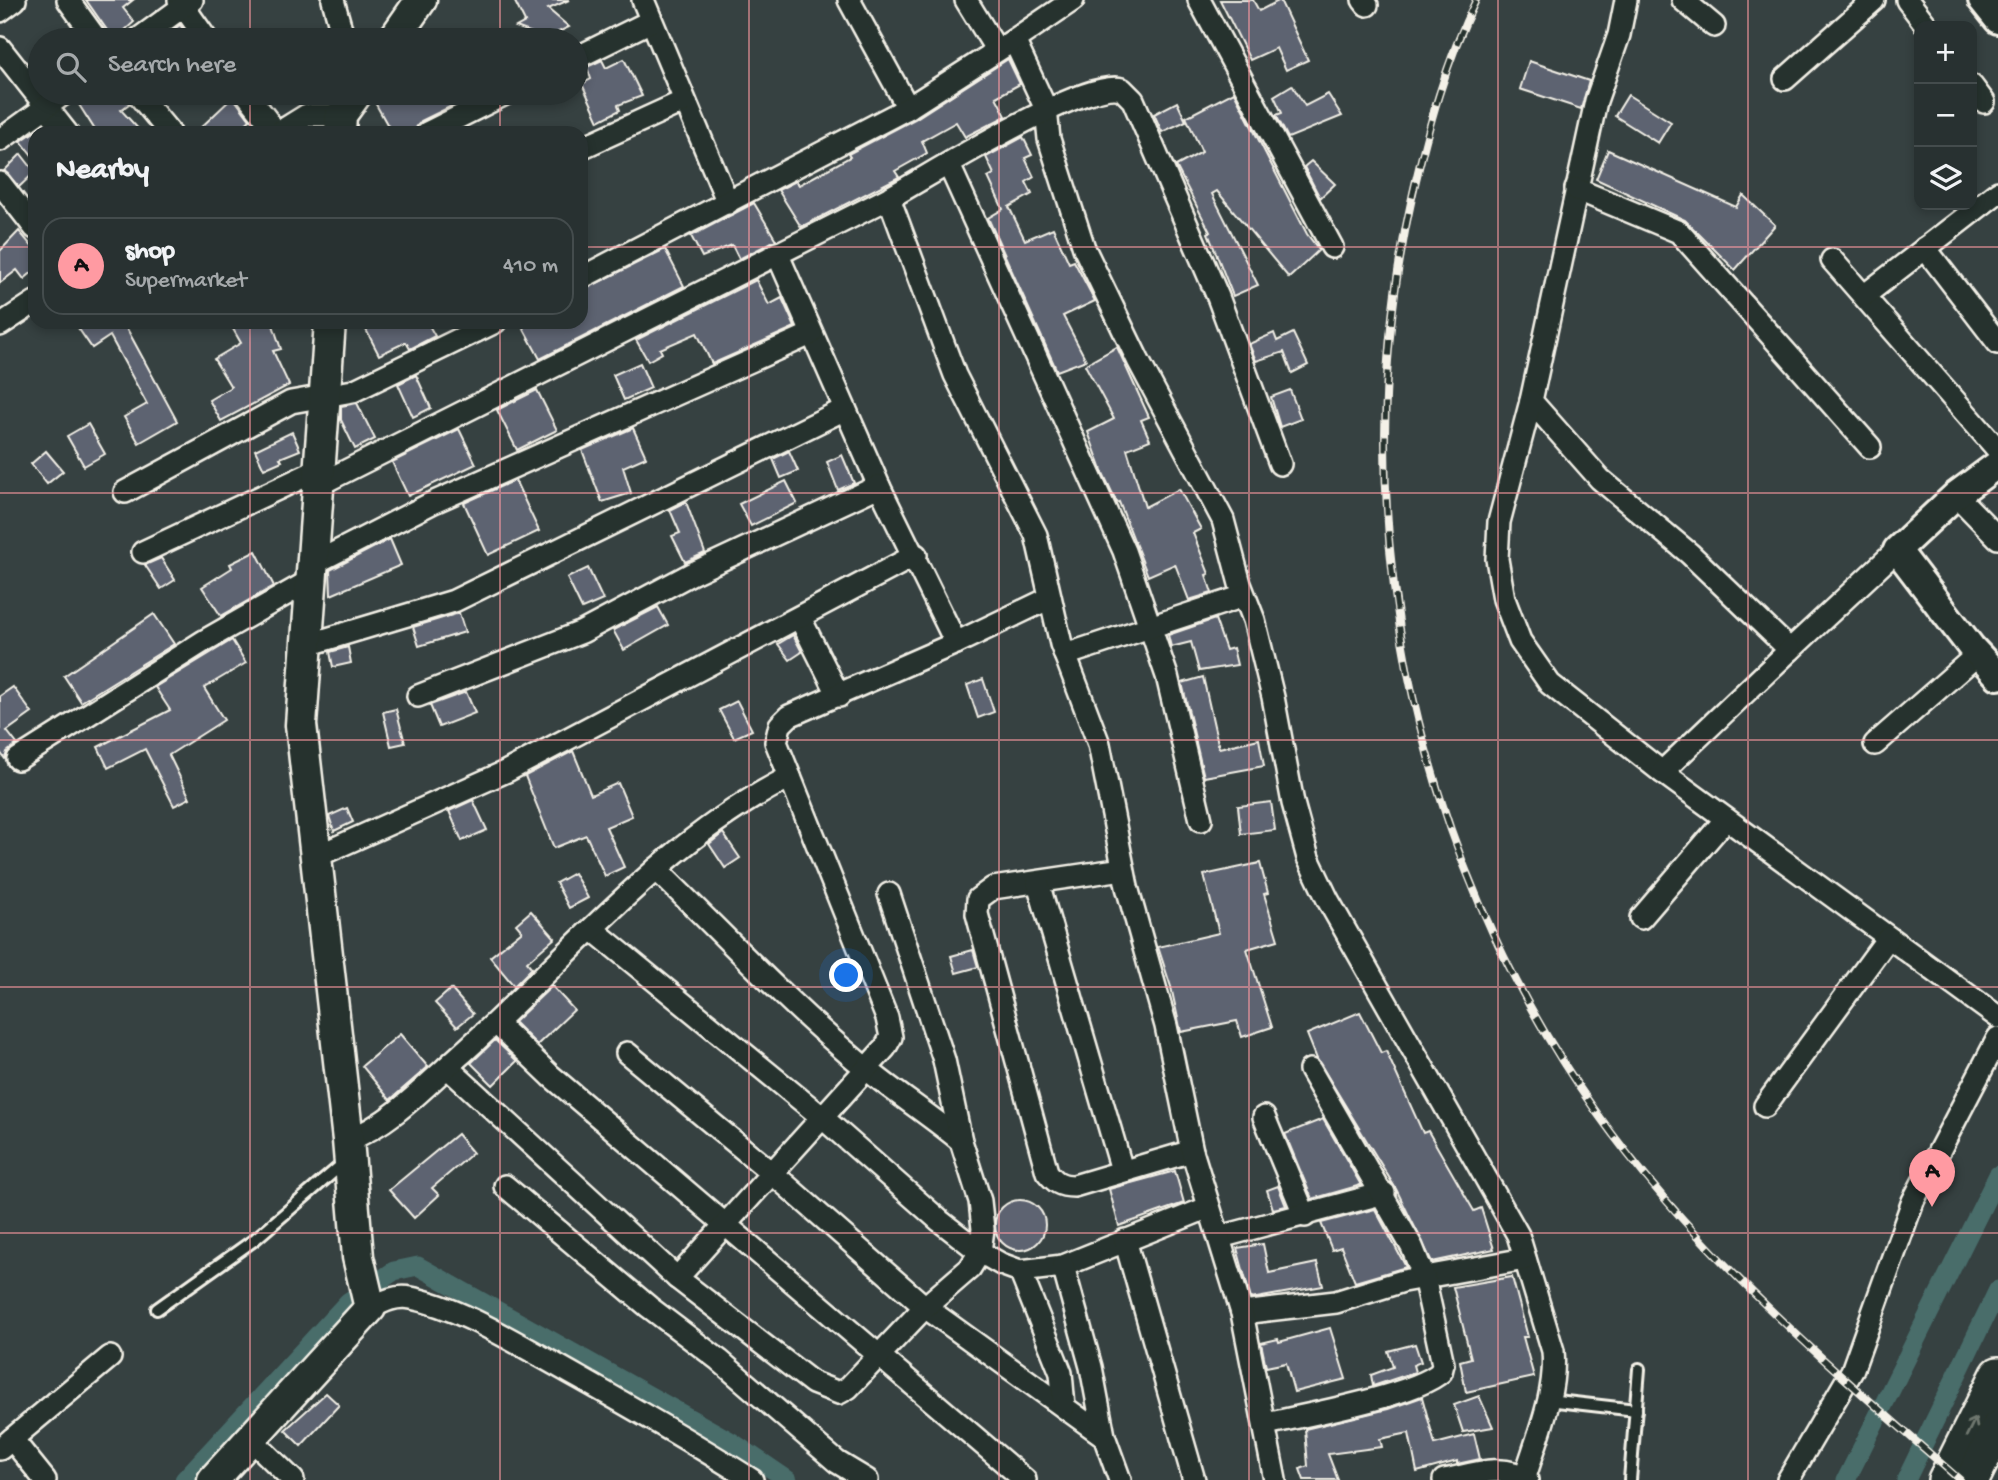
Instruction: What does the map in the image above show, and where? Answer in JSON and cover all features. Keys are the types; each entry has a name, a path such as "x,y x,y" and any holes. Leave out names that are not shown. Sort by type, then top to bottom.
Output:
{"main road":[{"path":"400,28 416,3"},
{"path":"213,1480 251,1440 368,1294 358,1257 349,1149 301,725 330,329"},
{"path":"1945,1480 1998,1374"},
{"path":"1972,1480 1998,1428"}],"street":[{"path":"0,11 15,0"},
{"path":"68,0 88,28"},
{"path":"333,0 341,28"},
{"path":"643,0 728,204"},
{"path":"849,0 908,107"},
{"path":"966,0 1005,45 1046,109 1049,139 1084,248 1138,360 1223,520 1244,596 1254,620 1273,697 1293,803 1308,858 1328,901 1518,1235 1553,1351 1555,1369 1526,1479 1509,1471 1486,1472 1444,1480"},
{"path":"588,274 728,204 908,107 1073,0"},
{"path":"1199,0 1332,247"},
{"path":"1626,0 1619,34 1596,101 1531,401 1499,522 1497,559 1504,598 1520,641 1550,684 1662,772 1998,1017"},
{"path":"1683,0 1714,26"},
{"path":"1785,79 1874,0"},
{"path":"1907,0 1923,21"},
{"path":"1982,0 1998,20"},
{"path":"152,28 185,2 200,28"},
{"path":"588,52 651,20"},
{"path":"0,48 28,83"},
{"path":"143,552 319,477 777,253 889,198 1046,109 1115,87 1122,89 1133,100 1218,297 1280,464"},
{"path":"588,145 684,101"},
{"path":"147,105 164,126"},
{"path":"255,105 272,126"},
{"path":"441,126 484,105"},
{"path":"0,140 47,106 62,126"},
{"path":"289,126 307,115 346,114"},
{"path":"949,165 1124,551 1167,676 1201,820"},
{"path":"0,183 28,219"},
{"path":"1576,189 1679,232 1870,447"},
{"path":"1865,295 1998,192"},
{"path":"889,198 955,375 1036,535 1065,655 1098,744 1123,869 1146,964 1166,1026 1192,1151 1207,1208 1220,1237 1242,1313 1275,1480"},
{"path":"1925,248 1998,343"},
{"path":"777,253 879,486 916,555 956,643"},
{"path":"1832,260 1998,450"},
{"path":"2,321 28,306"},
{"path":"125,492 291,402 326,398 353,391 481,329"},
{"path":"18,759 312,572 432,503 811,334"},
{"path":"1531,401 1600,479 1690,554 1790,650"},
{"path":"307,645 454,601 845,409"},
{"path":"1662,772 1956,495 1998,464"},
{"path":"418,696 582,632 691,574 879,486"},
{"path":"1956,495 1998,538"},
{"path":"1897,550 1998,676"},
{"path":"315,857 507,771 916,555"},
{"path":"1065,655 1244,596"},
{"path":"677,1278 888,1043 887,1018 776,742 780,725 789,716 956,643 1049,597"},
{"path":"800,618 839,696"},
{"path":"1875,744 1978,654"},
{"path":"349,1149 380,1126 496,1023 656,869 758,793 790,777"},
{"path":"1641,918 1726,819"},
{"path":"656,869 866,1069 926,1111 961,1141"},
{"path":"1123,869 993,888 983,893 976,906 1047,1172 1061,1186 1074,1186 1192,1151"},
{"path":"1038,883 1122,1170"},
{"path":"447,1067 677,1278 813,1383 830,1392 839,1393 848,1388 925,1307 959,1279 980,1252 983,1229 980,1201 961,1141 944,1060 889,894"},
{"path":"592,929 823,1118 980,1252 1020,1271 1063,1266 1207,1208"},
{"path":"1765,1106 1888,938"},
{"path":"496,1023 551,1076 1025,1480"},
{"path":"1788,1480 1852,1371 1913,1201 1998,1038"},
{"path":"627,1053 771,1172 925,1307 1104,1436"},
{"path":"1265,1424 1334,1409 1424,1383 1441,1372 1443,1354 1424,1277 1384,1193 1310,1070"},
{"path":"1264,1118 1305,1216"},
{"path":"505,1185 649,1307 719,1360 837,1462 867,1480"},
{"path":"1220,1237 1384,1193"},
{"path":"1125,1240 1194,1480"},
{"path":"1242,1313 1336,1302 1424,1277 1525,1259"},
{"path":"1063,1266 1091,1367 1104,1436 1120,1480"},
{"path":"1020,1271 1061,1373 1064,1407"},
{"path":"368,1294 435,1304 515,1342 681,1434 752,1480"},
{"path":"45,1480 6,1444 110,1357"},
{"path":"251,1440 293,1480"}],"lane":[{"path":"157,1309 254,1240 349,1149"},
{"path":"1630,1480 1639,1369"},
{"path":"1548,1400 1636,1410"}],"building":[{"path":"86,0 133,0 123,8 134,22 127,28 106,28"},
{"path":"514,0 569,0 548,9 569,27 516,27 525,22"},
{"path":"1220,0 1253,0 1259,11 1280,0 1308,60 1286,70 1276,48 1250,60"},
{"path":"624,59 642,96 618,105 620,110 599,121 588,97 588,81 591,79 588,67 602,60 606,68"},
{"path":"1008,59 1020,84 996,97 1006,116 965,137 956,122 922,141 927,153 895,171 899,177 801,227 778,190 796,181 799,185 850,157 848,154 915,119"},
{"path":"1529,61 1589,81 1581,109 1520,89"},
{"path":"1292,85 1305,106 1328,94 1342,116 1288,138 1276,115 1282,113 1274,96"},
{"path":"1234,92 1307,234 1319,250 1289,278 1217,191 1212,194 1258,285 1233,296 1208,233 1210,232 1176,166 1202,152 1186,117"},
{"path":"1628,95 1671,122 1658,143 1615,116"},
{"path":"1177,102 1186,121 1162,132 1154,114"},
{"path":"79,105 128,105 121,110 136,126 93,126"},
{"path":"225,105 239,105 250,120 243,126 202,126"},
{"path":"376,105 454,105 421,121 418,126 388,126"},
{"path":"28,136 28,150 21,141"},
{"path":"1023,137 1032,155 1025,158 1034,177 1026,182 1032,194 1009,207 1025,240 1053,228 1069,263 1074,261 1095,301 1063,316 1086,360 1057,371 988,218 1003,209 988,177 994,174 986,157"},
{"path":"1608,150 1736,207 1743,195 1775,225 1735,270 1685,220 1596,179"},
{"path":"21,154 28,163 28,179 19,187 4,171"},
{"path":"1311,161 1335,184 1320,198 1304,167"},
{"path":"754,203 776,240 739,259 732,245 702,257 691,236"},
{"path":"19,231 28,242 28,276 24,279 17,270 0,283 0,251"},
{"path":"665,249 684,286 540,359 524,329 588,329 588,288"},
{"path":"756,280 769,305 782,298 795,327 712,364 697,333 660,349 662,353 648,361 636,340"},
{"path":"79,329 127,329 177,421 139,443 124,417 147,404 110,336 92,348"},
{"path":"233,329 274,329 281,349 273,351 289,385 221,421 209,400 231,387 214,359 241,343"},
{"path":"366,329 431,329 435,336 410,349 406,342 379,355"},
{"path":"1274,333 1277,341 1293,333 1308,365 1292,373 1284,352 1256,361 1249,344"},
{"path":"1117,347 1149,417 1141,420 1150,440 1127,449 1145,507 1179,489 1201,529 1193,533 1209,574 1206,575 1212,593 1189,600 1175,564 1148,576 1119,502 1117,503 1103,473 1088,432 1114,419 1085,365"},
{"path":"640,363 651,388 624,400 613,375"},
{"path":"416,375 431,408 413,417 398,384"},
{"path":"537,390 557,430 517,450 497,410"},
{"path":"1290,390 1301,419 1280,427 1271,397"},
{"path":"357,403 375,439 355,449 341,420 341,406"},
{"path":"88,424 105,454 84,466 67,436"},
{"path":"633,428 646,457 623,467 631,493 602,502 582,450"},
{"path":"459,429 476,464 408,496 392,462"},
{"path":"292,432 300,450 280,458 282,461 264,469 255,450"},
{"path":"46,451 63,471 47,484 31,464"},
{"path":"789,451 798,471 781,478 773,459"},
{"path":"842,455 854,483 838,490 827,462"},
{"path":"515,480 539,531 488,555 464,503"},
{"path":"786,481 797,503 751,526 739,504"},
{"path":"686,502 705,553 685,562 672,536 680,533 670,510"},
{"path":"390,539 401,565 331,595 330,570"},
{"path":"256,551 274,586 221,616 202,587 232,568 230,564"},
{"path":"161,558 175,580 161,589 145,565"},
{"path":"588,568 603,600 582,609 567,578"},
{"path":"658,607 668,625 624,650 613,630"},
{"path":"459,613 465,632 419,646 413,627"},
{"path":"154,614 174,644 81,702 64,676"},
{"path":"1215,619 1226,650 1233,648 1237,665 1199,671 1191,642 1171,647 1168,635"},
{"path":"793,635 802,652 790,660 778,644"},
{"path":"232,640 246,663 204,688 224,720 169,755 190,798 174,806 145,749 108,768 98,747 170,710 155,687"},
{"path":"348,647 351,663 333,667 330,652"},
{"path":"1203,677 1219,748 1259,739 1264,766 1204,777 1182,683"},
{"path":"983,679 994,712 978,718 967,685"},
{"path":"13,687 32,713 7,731 17,744 7,752 5,759 0,752 0,696"},
{"path":"466,692 475,713 439,727 430,705"},
{"path":"737,701 752,730 734,738 719,710"},
{"path":"396,709 405,743 391,746 383,712"},
{"path":"573,751 591,795 618,783 632,816 606,827 624,867 605,876 586,835 554,848 525,776"},
{"path":"473,800 487,830 462,841 449,811"},
{"path":"1271,802 1275,830 1241,834 1238,806"},
{"path":"347,808 353,822 334,831 329,816"},
{"path":"723,833 740,858 725,868 709,844"},
{"path":"1260,863 1268,893 1264,894 1278,940 1247,949 1272,1027 1242,1037 1237,1021 1181,1032 1171,987 1158,947 1219,933 1204,875"},
{"path":"574,873 588,898 569,908 556,883"},
{"path":"531,911 555,938 527,962 532,968 514,986 490,957 522,931 516,924"},
{"path":"973,950 978,967 956,973 951,956"},
{"path":"552,986 574,1010 537,1045 514,1022"},
{"path":"451,989 473,1014 457,1027 435,1003"},
{"path":"1360,1012 1381,1053 1386,1051 1423,1133 1428,1131 1474,1211 1481,1208 1494,1249 1432,1262 1396,1189 1317,1059 1307,1034"},
{"path":"400,1034 428,1067 390,1100 362,1066"},
{"path":"495,1040 517,1061 493,1085 471,1063"},
{"path":"1323,1119 1361,1185 1312,1199 1285,1134"},
{"path":"457,1134 473,1153 432,1188 439,1195 414,1218 389,1190"},
{"path":"1175,1171 1184,1203 1119,1226 1109,1189"},
{"path":"1278,1186 1286,1206 1273,1209 1267,1190"},
{"path":"1020,1200 1038,1207 1045,1225 1038,1243 1020,1250 1002,1243 995,1225 1002,1207"},
{"path":"1375,1209 1406,1267 1355,1282 1341,1247 1332,1250 1321,1223"},
{"path":"1263,1244 1269,1273 1317,1263 1323,1286 1251,1299 1237,1248"},
{"path":"1512,1277 1528,1337 1523,1337 1534,1377 1466,1392 1460,1361 1471,1358 1453,1287"},
{"path":"1330,1328 1346,1379 1294,1392 1286,1363 1266,1367 1261,1343 1278,1339 1279,1342"},
{"path":"1415,1344 1421,1362 1413,1365 1415,1372 1373,1386 1371,1375 1393,1367 1388,1351"},
{"path":"326,1393 339,1405 301,1446 285,1430"},
{"path":"1479,1396 1493,1427 1463,1432 1454,1405"},
{"path":"1422,1397 1435,1444 1474,1434 1480,1459 1457,1464 1457,1461 1417,1472 1409,1433 1380,1439 1382,1447 1328,1454 1338,1480 1304,1480 1300,1469 1308,1466 1305,1429 1388,1409"}],"waterway":[{"path":"1846,1480 1998,1175"},
{"path":"184,1480 348,1302 394,1271 418,1266 732,1442 788,1480"},
{"path":"1906,1480 1998,1290"}],"railway":[{"path":"1476,0 1439,95 1413,193 1393,312 1385,433 1390,553 1408,672 1438,789 1479,903 1532,1011 1597,1113 1636,1165 1678,1214 1768,1307 1960,1480"}],"place":[{"name":"shop","path":"1932,1207"}]}
